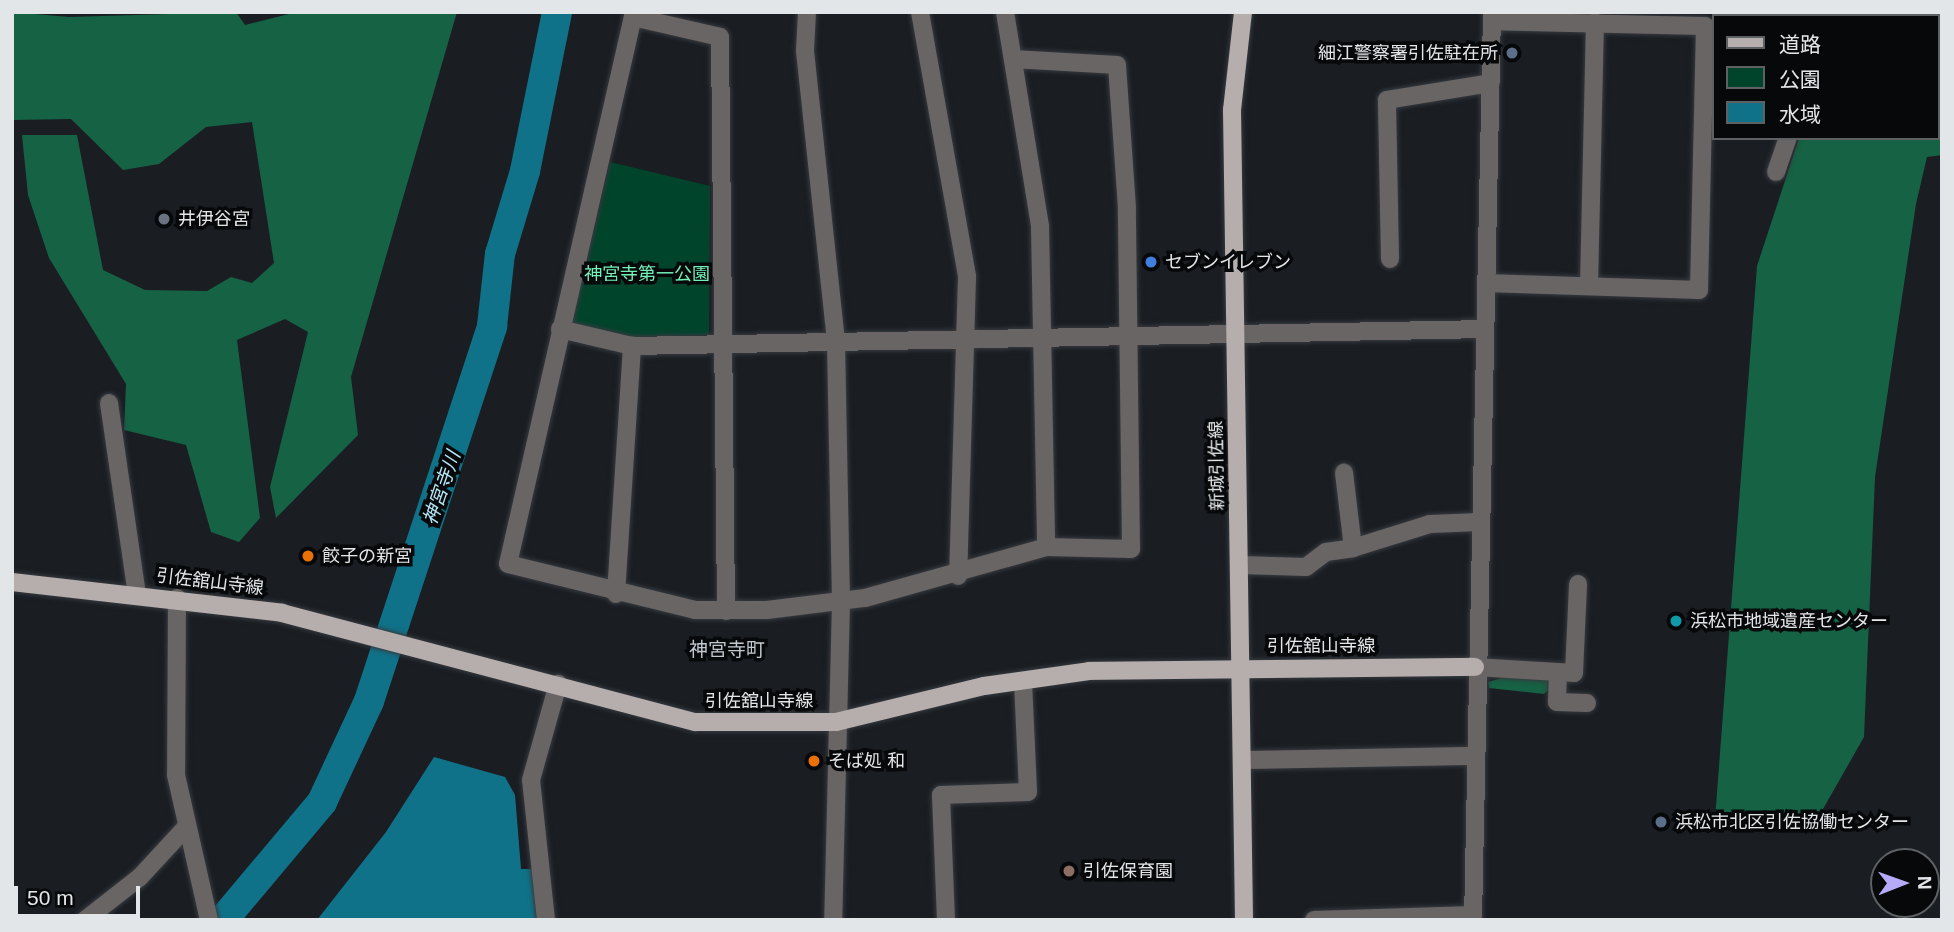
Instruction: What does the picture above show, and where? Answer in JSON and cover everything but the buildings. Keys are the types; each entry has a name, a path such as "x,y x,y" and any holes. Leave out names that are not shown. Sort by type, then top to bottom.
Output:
{"main road":[{"name":"新城引佐線","path":"1243,12 1232,110 1244,920"},
{"name":"引佐舘山寺線","path":"12,582 177,598 331,625 695,722 836,722 1023,681 1089,671 1475,667"}],"street":[{"path":"807,12 806,51 836,342 841,602 833,920"},
{"path":"920,12 967,277 958,576"},
{"path":"1005,12 1040,226 1046,547"},
{"path":"726,611 719,344 720,37 634,15 508,564 615,594 726,611 841,602 958,576 1046,547 1132,549 1125,338 1127,208 1117,65 1013,58"},
{"path":"1314,920 1473,917 1473,756 1492,17 1710,26 1699,289 1487,283"},
{"path":"1589,286 1595,22"},
{"path":"1390,260 1387,100 1491,83"},
{"path":"1776,172 1787,140"},
{"path":"560,329 632,346 1125,338 1237,339 1485,329"},
{"path":"615,594 632,346"},
{"path":"109,403 137,594"},
{"path":"1344,473 1353,548"},
{"path":"1240,565 1306,567 1326,552 1353,548 1430,524 1479,522"},
{"path":"1475,667 1574,673 1578,584"},
{"path":"177,598 174,730 189,834 209,920"},
{"path":"1558,671 1557,702 1587,703"},
{"path":"946,920 941,795 1028,792 1023,681"},
{"path":"546,920 531,780 558,684"},
{"path":"1242,760 1473,756"},
{"path":"85,920 189,834"}],"green space":[{"path":"12,12 69,17 236,12 245,25 297,12 457,12 351,377 358,435 276,518 270,487 308,332 285,319 237,340 260,518 239,542 211,532 186,445 124,430 126,384 49,258 28,195 22,135 77,135 103,270 145,290 207,291 231,277 252,283 274,263 252,122 206,127 159,164 123,170 71,119 12,120"},
{"path":"1825,12 1942,12 1942,155 1927,157 1916,204 1875,477 1864,737 1815,823 1715,819 1757,266 1798,140 1940,140 1940,14"},
{"name":"神宮寺第一公園","path":"610,162 710,186 709,335 633,337 572,323"},
{"path":"1505,677 1549,680 1552,687 1544,694 1489,688 1488,682"}],"water":[{"path":"434,757 505,777 515,795 521,869 533,869 540,920 317,920 386,832"}],"waterway":[{"name":"神宮寺川","path":"223,920 322,802 369,701 492,326 500,254 525,171 557,12"}],"place":[{"name":"細江警察署引佐駐在所","path":"1512,53"},
{"name":"井伊谷宮","path":"164,219"},
{"name":"セブンイレブン","path":"1151,262"},
{"name":"餃子の新宮","path":"308,556"},
{"name":"浜松市地域遺産センター","path":"1676,621"},
{"name":"そば処 和","path":"814,761"},
{"name":"浜松市北区引佐協働センター","path":"1661,822"},
{"name":"引佐保育園","path":"1069,871"}],"district":[{"name":"神宮寺町","path":"727,650"}]}
